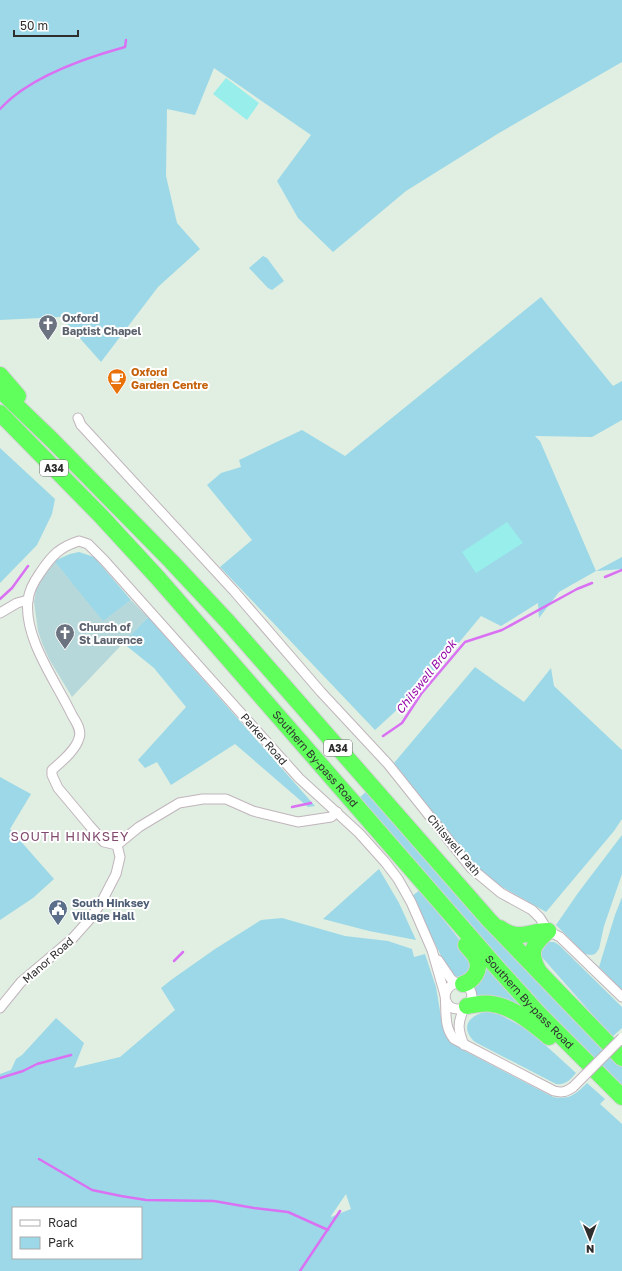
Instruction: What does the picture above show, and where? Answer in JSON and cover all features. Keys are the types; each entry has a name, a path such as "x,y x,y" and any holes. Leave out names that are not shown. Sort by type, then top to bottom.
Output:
{"highway":[{"path":"0,375 20,398 52,440"},
{"name":"A34","path":"0,390 52,440 171,561 228,622 489,920 622,1058"},
{"name":"Southern By-pass Road","path":"2,416 101,516 158,578 493,964 540,1015 622,1098"},
{"path":"437,899 458,934 476,958 478,964 475,976 469,982 459,983"},
{"path":"489,920 503,931 513,935 520,936 539,931 548,931"},
{"path":"540,974 533,960 533,949 535,944 548,931"},
{"path":"466,1008 482,1003 493,1004 515,1012 533,1024 605,1081"}],"street":[{"name":"Chilswell Path","path":"78,418 81,425 234,591 321,692 388,764 470,868 501,893 532,910 540,918 548,931"},
{"name":"Parker Road","path":"28,600 34,582 49,561 61,548 79,541 88,544 299,778 338,812 385,862 411,902 432,950 446,974 451,979 459,983"},
{"path":"0,613 17,603 28,600 29,622 36,644 48,672 67,703 80,730 79,738 70,752 52,770 52,776 58,788 104,842 117,845 139,827 179,803 203,799 226,799 253,811 298,822 331,816 338,812"},
{"name":"Manor Road","path":"0,1008 21,982 72,939 89,920 101,903 116,874 120,857 117,845"},
{"path":"548,931 560,937 622,997"},
{"name":"Parker Road","path":"432,950 445,998 449,1033 454,1039 554,1091 568,1091 622,1038"},
{"path":"464,1045 458,1026 460,1018 471,1000 471,992 466,986 459,983 448,988 445,998 451,1008 466,1008"}],"green space":[{"path":"0,0 622,0 622,62 499,133 406,191 333,252 298,218 277,181 311,135 214,68 195,115 167,109 166,176 177,223 200,249 158,287 101,362 61,317 0,320"},
{"path":"263,256 267,258 284,281 272,290 268,288 249,268"},
{"path":"541,297 613,386 622,381 622,420 592,437 535,436 540,441 596,571 559,592 539,618 538,603 501,626 481,616 423,686 375,730 220,567 252,540 207,485 221,473 241,467 239,460 302,430 345,456"},
{"path":"0,448 55,499 52,514 37,545 0,583"},
{"path":"79,552 94,557 131,600 103,622 54,561"},
{"path":"622,557 622,569 596,571"},
{"path":"148,617 315,806 308,807 235,744 171,785 157,762 145,768 138,760 186,707 154,668 123,643"},
{"path":"475,667 524,702 551,668 554,686 622,750 622,819 614,831 546,912 497,884 479,871 394,763"},
{"path":"0,777 31,794 10,829 54,879 33,898 0,920"},
{"path":"367,791 622,1065 622,1089 544,1010 359,798"},
{"path":"622,835 622,874 604,926 599,949 595,954 585,954 556,925"},
{"path":"379,869 399,903 416,940 369,931 323,919"},
{"path":"420,890 470,953 474,965 464,977 455,976 446,966 412,896"},
{"path":"622,897 622,990 599,967"},
{"path":"282,918 345,936 388,941 412,949 414,957 425,954 436,987 443,1029 447,1038 465,1051 553,1097 563,1098 572,1096 587,1083 605,1099 600,1104 622,1124 622,1271 0,1271 0,1074 11,1070 16,1059 22,1055 56,1018 84,1043 74,1068 120,1057 175,1010 161,988 215,949 261,920","holes":["346,1194 351,1209 331,1217"]},
{"path":"548,942 554,942 559,945 622,1007 622,1028 612,1037 541,956 542,948"},
{"path":"487,966 535,1018 476,1000 473,986"},
{"path":"485,1012 495,1012 530,1031 576,1073 565,1083 556,1084 475,1042 470,1037 468,1032 468,1023 474,1016"}],"shaded area":[{"path":"226,78 259,103 247,120 213,94"},
{"path":"507,522 523,543 476,573 462,552"},
{"path":"54,561 103,621 131,600 148,617 72,697 49,659 42,643 38,631 34,602 37,584"}],"waterway":[{"path":"0,109 26,87 42,78 76,63 125,47 126,40"},
{"path":"0,599 12,588 28,566"},
{"name":"Chilswell Brook","path":"605,577 622,570"},
{"name":"Chilswell Brook","path":"383,736 402,723 421,694 465,642 502,630 577,589 592,583"},
{"name":"Chilswell Brook","path":"292,807 311,803"},
{"name":"Chilswell Brook","path":"174,961 183,952"},
{"name":"Chilswell Brook","path":"0,1078 23,1071 37,1064 71,1055"},
{"path":"39,1159 92,1190 146,1200 214,1201 288,1212 328,1230"},
{"path":"300,1271 340,1211"}],"place":[{"name":"Oxford Baptist Chapel","path":"48,341"},
{"name":"Oxford Garden Centre","path":"117,395"},
{"name":"Church of St Laurence","path":"65,650"},
{"name":"South Hinksey Village Hall","path":"58,926"}],"district":[{"name":"SOUTH HINKSEY","path":"70,836"}]}
